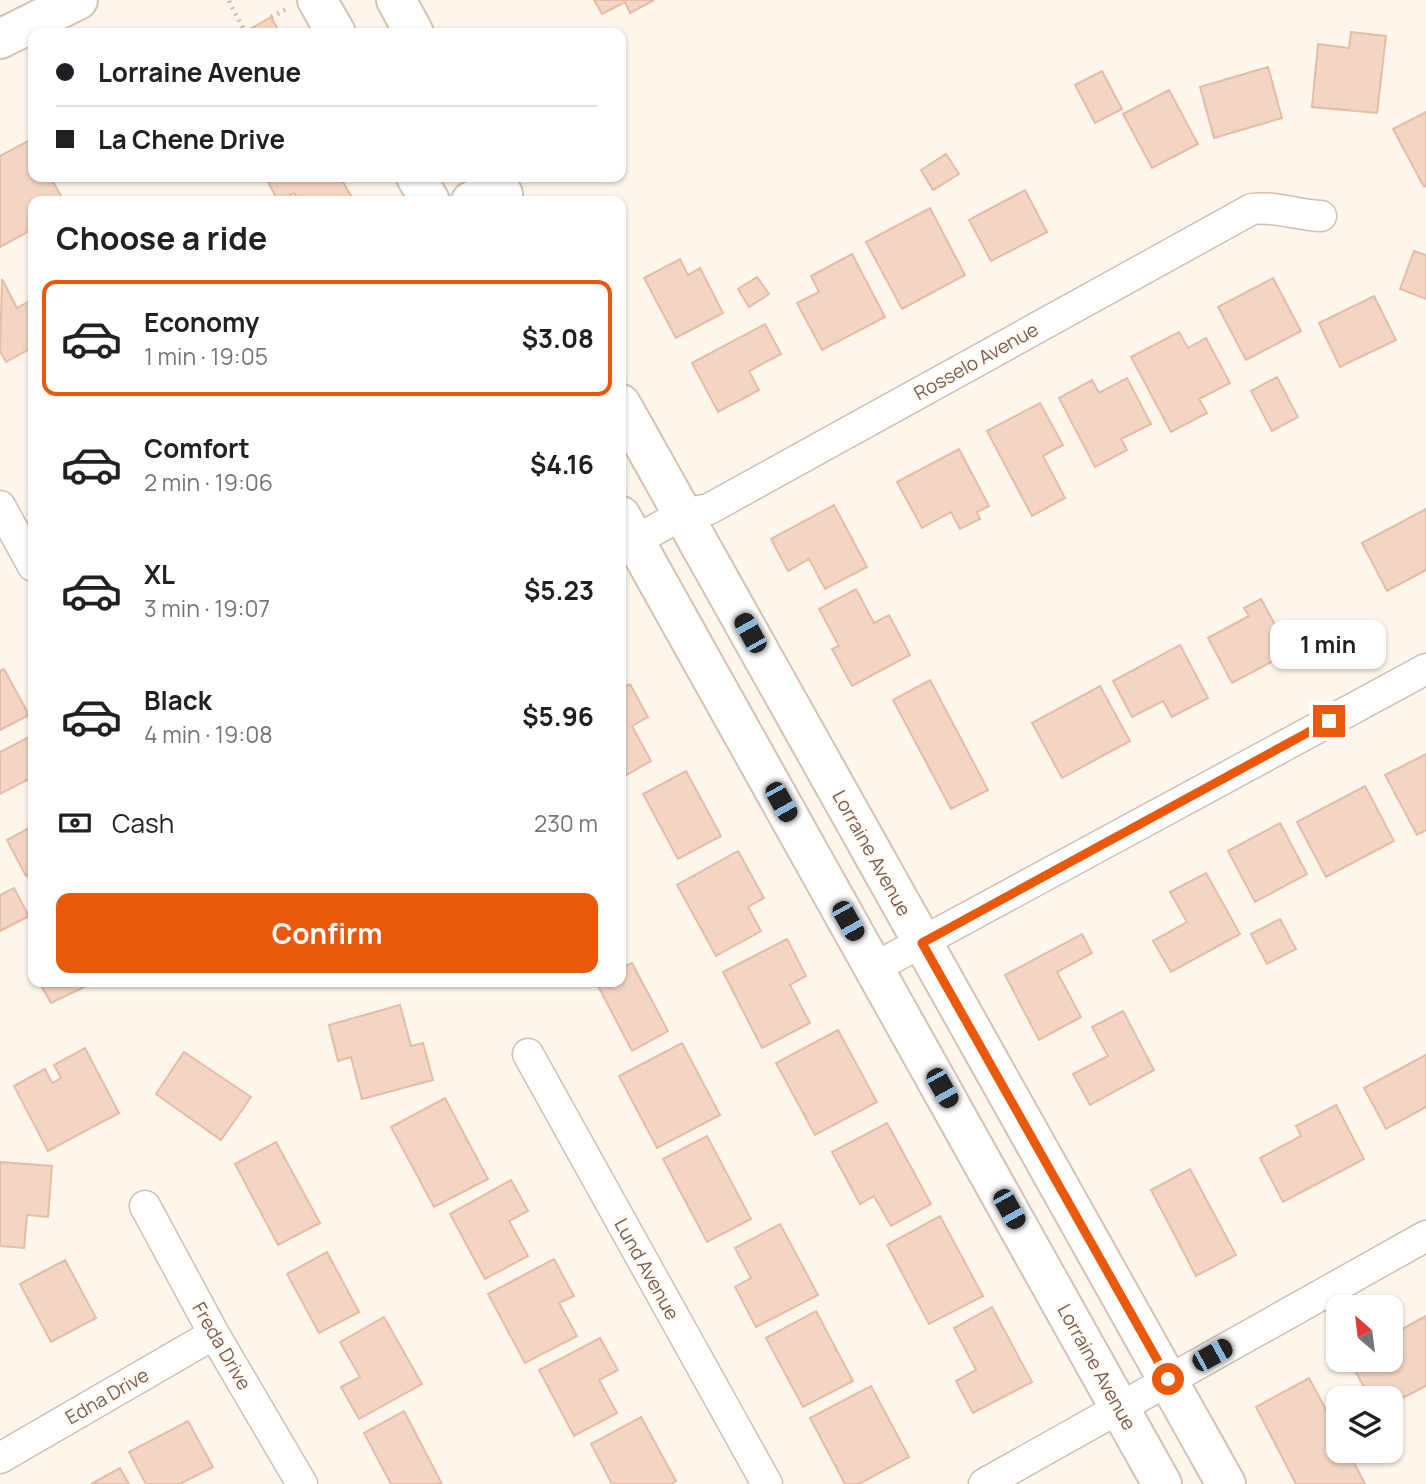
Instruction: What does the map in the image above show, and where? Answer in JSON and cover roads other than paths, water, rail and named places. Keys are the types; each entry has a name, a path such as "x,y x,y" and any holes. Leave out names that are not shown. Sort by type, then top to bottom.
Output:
{"street":[{"path":"0,39 78,0"},
{"path":"396,0 411,28"},
{"path":"305,3 331,28"},
{"name":"Rosselo Avenue","path":"628,529 709,509 1252,209 1268,207 1304,216 1321,216"},
{"name":"Lorraine Avenue","path":"626,413 1226,1484"},
{"path":"0,506 28,557"},
{"name":"Lorraine Avenue","path":"628,529 1162,1484"},
{"path":"874,968 1426,669"},
{"name":"Lund Avenue","path":"528,1054 767,1484"},
{"name":"Freda Drive","path":"145,1206 214,1334 302,1484"},
{"path":"984,1484 1426,1236"},
{"name":"Edna Drive","path":"0,1458 214,1334"}]}
